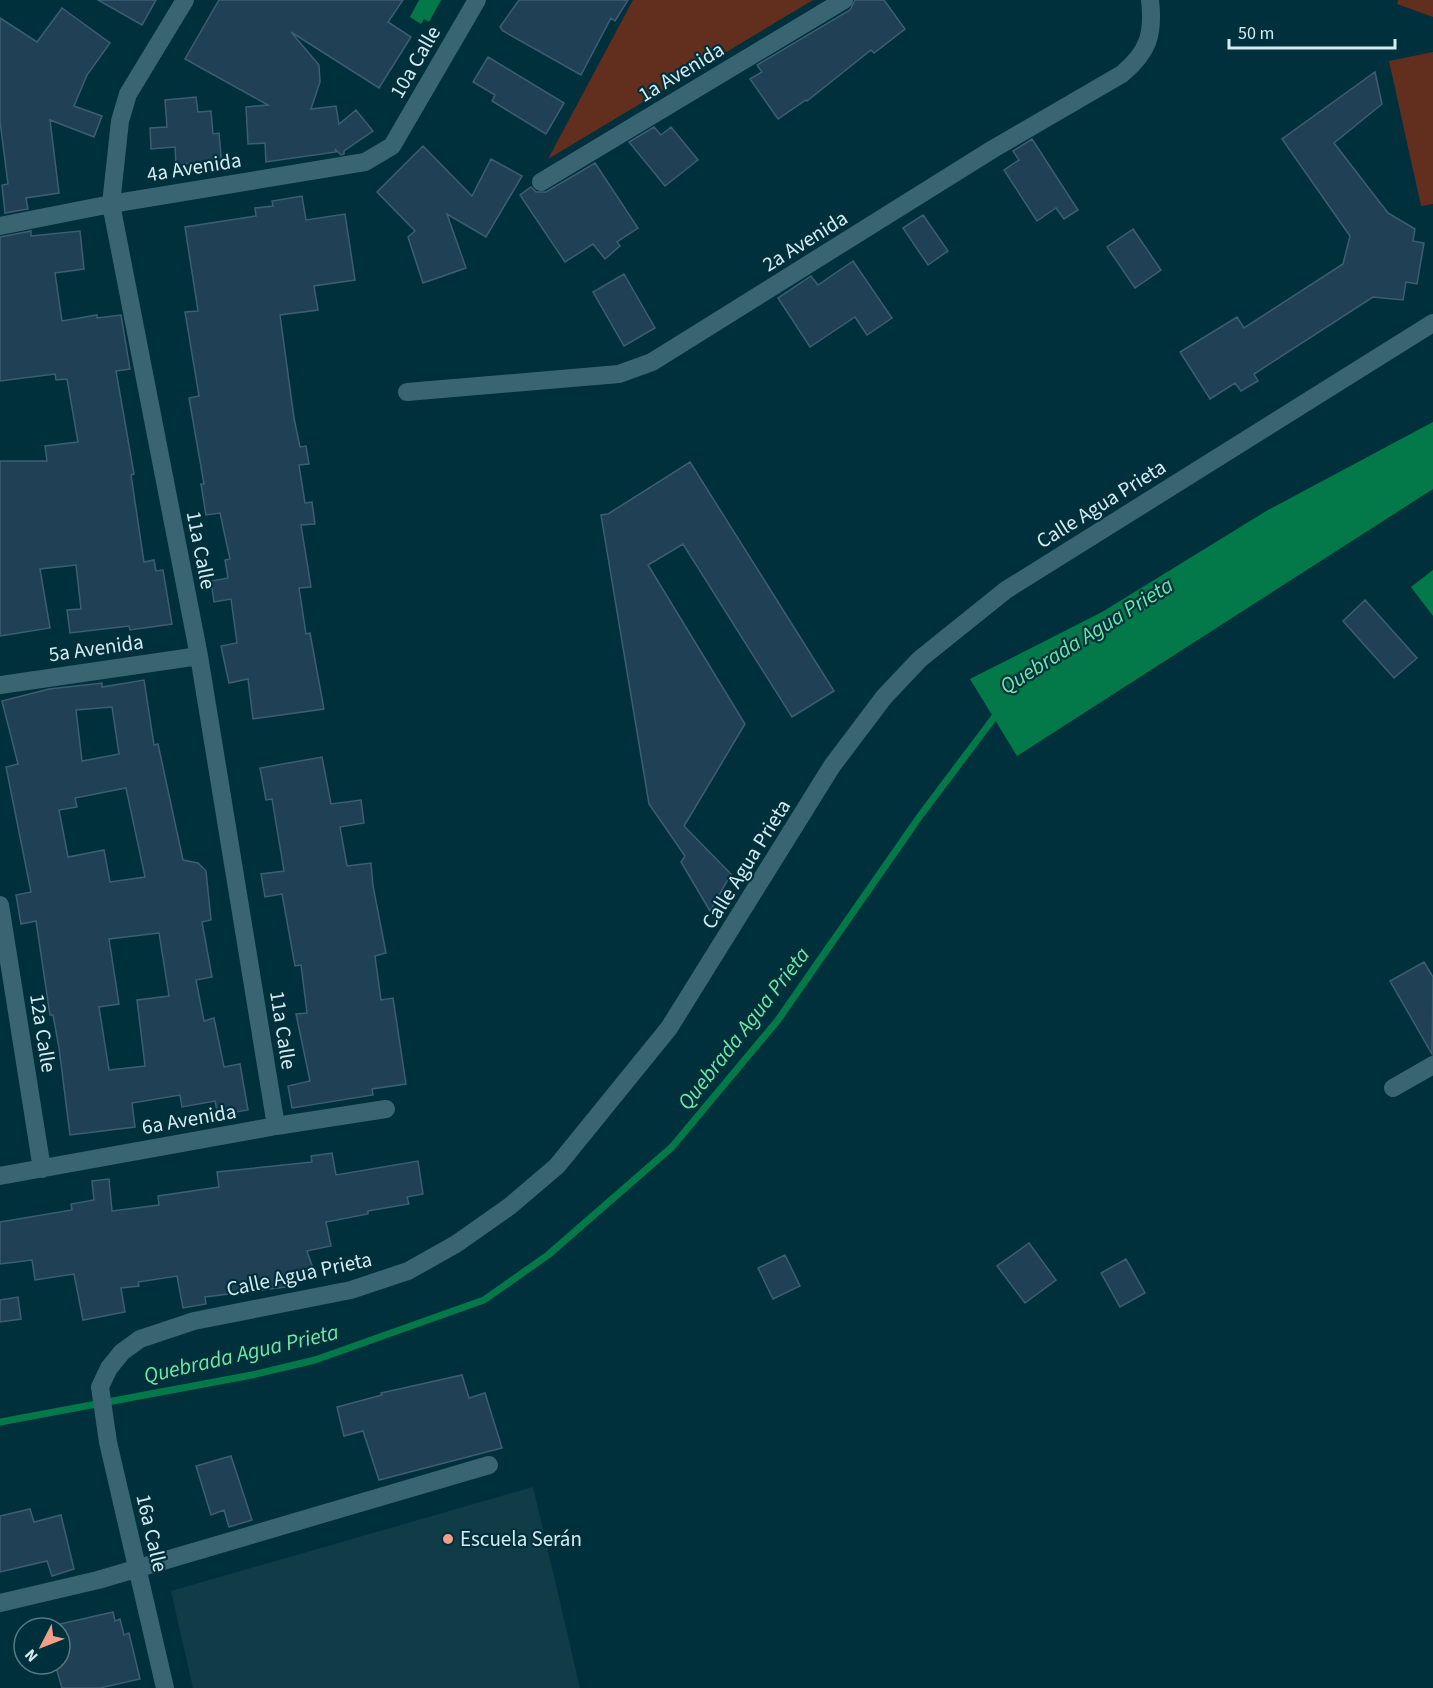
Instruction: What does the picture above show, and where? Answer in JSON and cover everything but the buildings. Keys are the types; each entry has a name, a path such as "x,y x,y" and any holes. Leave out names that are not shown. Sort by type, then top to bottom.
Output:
{"street":[{"name":"11a Calle","path":"185,0 128,94 120,121 111,204 199,656 276,1126"},
{"name":"10a Calle","path":"392,146 477,0"},
{"name":"1a Avenida","path":"541,182 844,0"},
{"name":"2a Avenida","path":"407,392 619,374 652,362 993,149 1122,74 1140,58 1150,37 1150,0"},
{"name":"4a Avenida","path":"0,226 111,204 365,162 392,146"},
{"name":"Calle Agua Prieta","path":"100,1387 109,1368 122,1352 140,1339 194,1321 351,1290 408,1271 456,1244 510,1206 557,1166 669,1028 832,766 884,697 920,659 1006,590 1433,323"},
{"name":"5a Avenida","path":"0,685 199,656"},
{"name":"12a Calle","path":"0,905 42,1169"},
{"path":"1393,1088 1433,1065"},
{"name":"6a Avenida","path":"0,1176 276,1126 386,1109"},
{"name":"16a Calle","path":"100,1387 108,1442 165,1688"},
{"path":"0,1603 137,1569 489,1465"}],"shaded area":[{"path":"633,0 813,0 548,159"},
{"path":"1398,0 1433,0 1433,17 1397,4"},
{"path":"1433,52 1433,204 1421,206 1389,61"},
{"name":"Escuela Serán","path":"533,1487 580,1688 193,1688 171,1591"}],"water":[{"path":"419,0 441,0 429,22 424,19 421,24 410,17"},
{"path":"1433,422 1433,489 1017,756 970,679 1102,612 1268,510"},
{"path":"1433,570 1433,616 1411,587"}],"waterway":[{"name":"Quebrada Agua Prieta","path":"0,1422 252,1375 315,1360 484,1300 548,1255 672,1147 778,1020 920,816 999,711"}],"place":[{"name":"Escuela Serán","path":"448,1539"}]}
